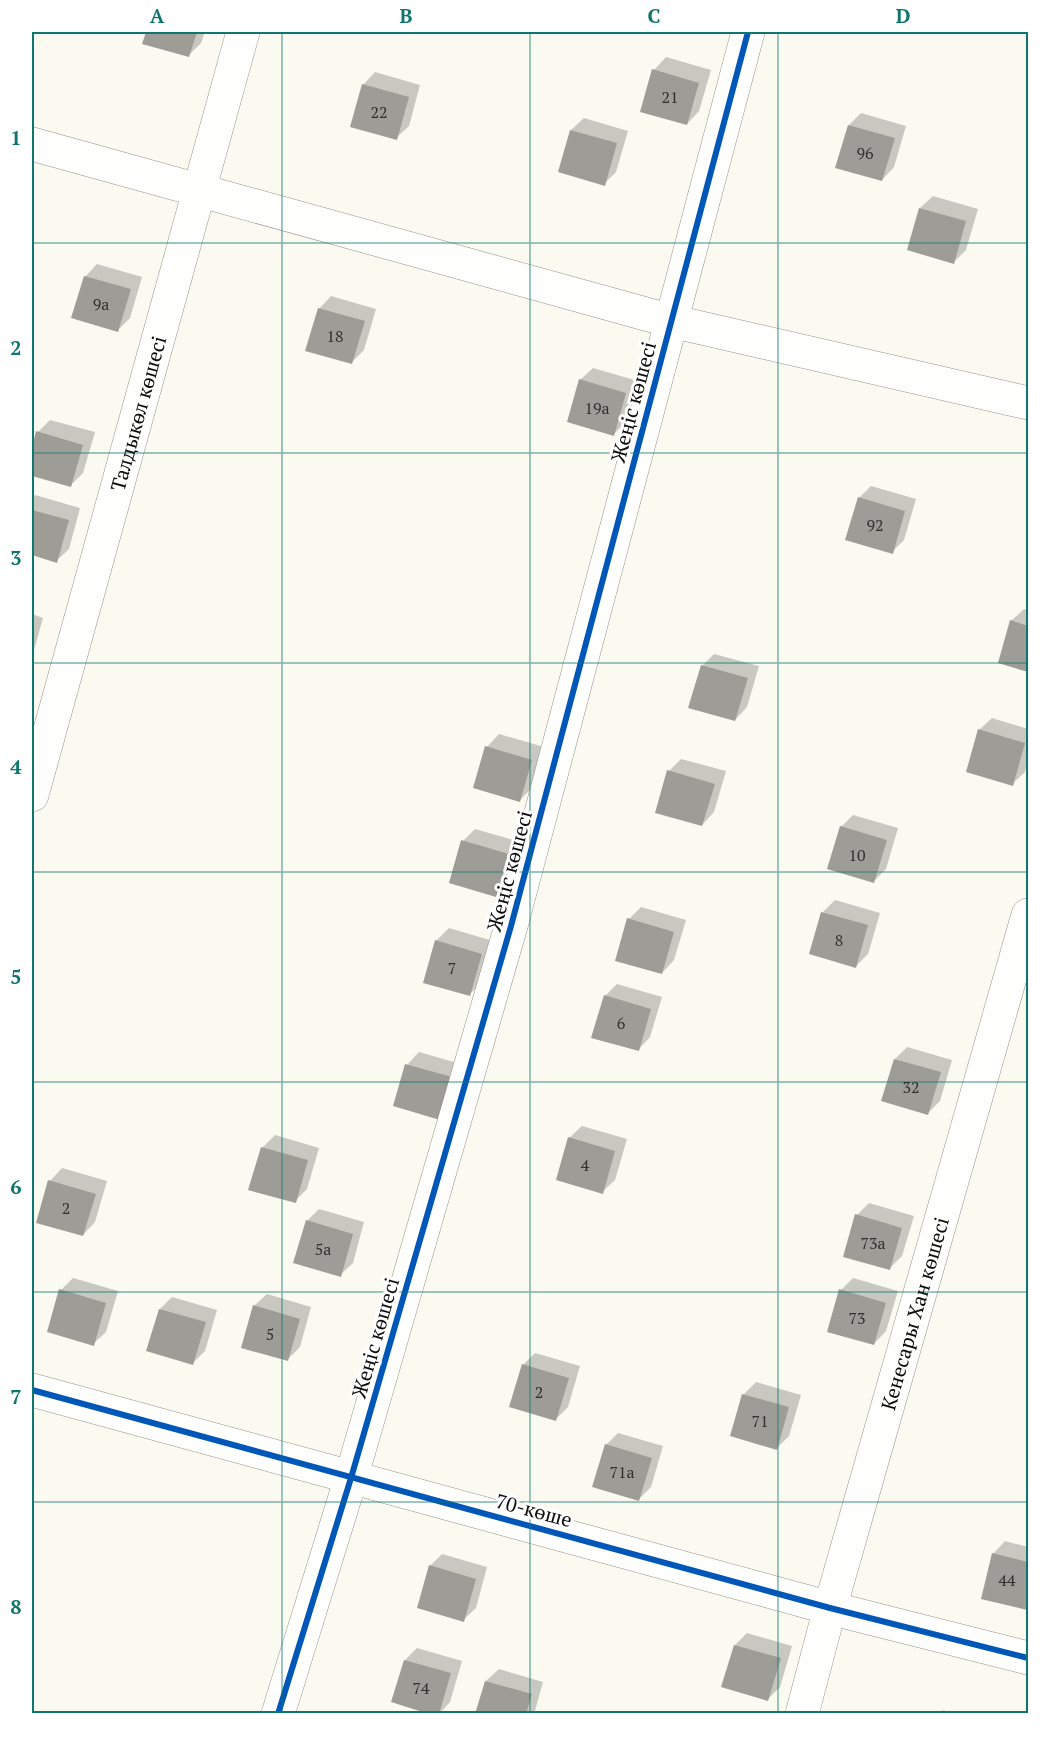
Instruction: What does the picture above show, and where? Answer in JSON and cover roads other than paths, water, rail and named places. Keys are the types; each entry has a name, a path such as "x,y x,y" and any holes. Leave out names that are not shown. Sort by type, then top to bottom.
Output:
{"street":[{"name":"Талдыкөл көшесі","path":"32,795 243,32"},
{"name":"Жеңіс көшесі","path":"278,1713 351,1478 512,926 748,32"},
{"path":"32,144 671,321 1029,403"},
{"name":"Кенесары Хан көшесі","path":"802,1713 1029,915"},
{"name":"70-көше","path":"32,1390 830,1608 1029,1658"}]}
